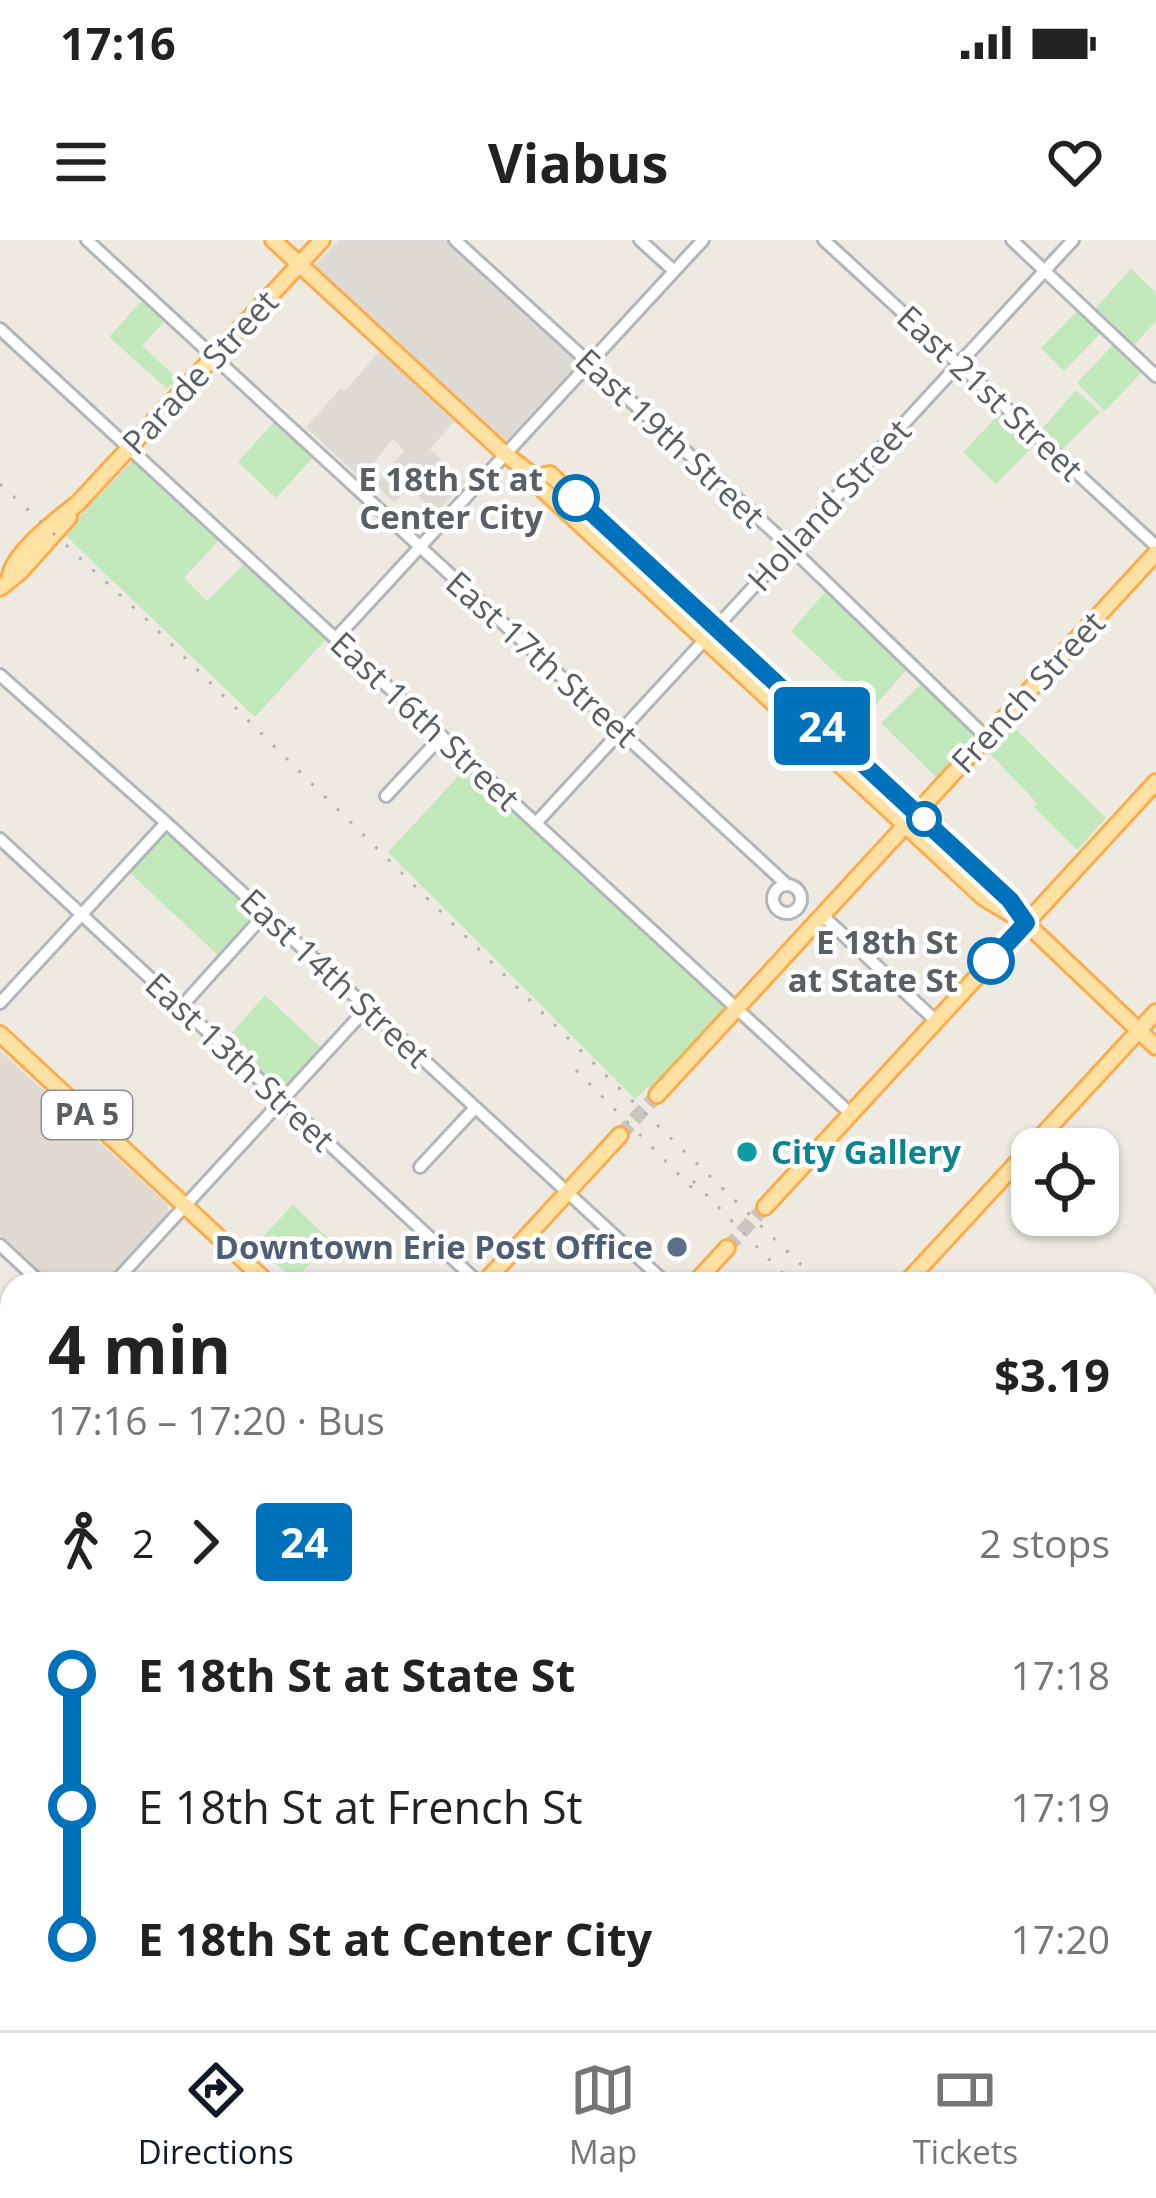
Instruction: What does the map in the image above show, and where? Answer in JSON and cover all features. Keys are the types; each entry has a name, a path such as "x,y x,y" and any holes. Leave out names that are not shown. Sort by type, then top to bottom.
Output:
{"main road":[{"path":"273,240 535,477 541,488 984,898 1026,923"},
{"name":"Parade Street","path":"5,582 12,566 130,448 322,240"},
{"path":"535,477 550,474 1010,900 1026,923 1156,1047"},
{"name":"French Street","path":"658,1095 1156,550"},
{"path":"765,1208 1156,782"},
{"path":"916,1272 1156,1012"},
{"name":"PA 5","path":"0,1034 255,1272"},
{"path":"493,1272 620,1135"},
{"path":"705,1272 727,1248"}],"street":[{"name":"East 17th Street","path":"87,240 785,883"},
{"name":"East 19th Street","path":"455,240 790,547 986,737"},
{"path":"640,240 674,272"},
{"path":"336,638 703,240"},
{"name":"East 21st Street","path":"824,240 1156,550"},
{"path":"1012,240 1156,376"},
{"name":"Holland Street","path":"536,823 1073,240"},
{"name":"East 16th Street","path":"0,328 851,1114"},
{"name":"East 14th Street","path":"0,675 655,1272"},
{"path":"386,796 442,736"},
{"path":"0,1003 165,824"},
{"name":"East 13th Street","path":"0,839 469,1272"},
{"path":"181,1007 265,914"},
{"path":"822,915 936,1021"},
{"path":"124,1272 367,1008"},
{"path":"420,1167 475,1108"},
{"path":"0,1245 29,1272"}],"shaded area":[{"path":"339,240 450,240 581,361 497,456 455,421 430,449 465,482 436,513 410,487 395,503 376,485 404,451 393,439 361,479 306,427 382,348 309,280 301,281"},
{"path":"0,1051 167,1204 169,1213 115,1272 39,1272 0,1235"}],"green space":[{"path":"1131,269 1156,293 1156,321 1133,346 1094,310"},
{"path":"144,298 166,319 142,346 177,378 167,389 109,337"},
{"path":"1077,311 1101,333 1064,371 1041,348"},
{"path":"1114,344 1143,371 1105,411 1077,383"},
{"path":"1076,390 1100,412 1062,450 1040,431"},
{"path":"1002,411 1036,443 996,484 963,452"},
{"path":"277,419 315,455 276,498 238,462"},
{"path":"134,459 220,539 184,578 207,601 245,563 327,638 255,717 63,533"},
{"path":"828,589 908,668 873,708 791,631"},
{"path":"924,681 979,735 938,779 881,723"},
{"path":"1008,722 1106,818 1077,850 984,747"},
{"path":"467,767 725,1007 652,1090 648,1086 635,1099 388,852"},
{"path":"167,830 257,913 220,957 128,871"},
{"path":"265,995 321,1048 282,1090 226,1040"},
{"path":"293,1205 331,1241 302,1272 285,1272 254,1246"}],"tunnel":[{"path":"620,1135 657,1095"},
{"path":"727,1248 765,1207"}],"railway":[{"path":"0,484 146,619 809,1272"},
{"path":"576,1070 698,1194"},
{"path":"693,1181 781,1272"}],"bus line":[{"name":"24","path":"576,498 1010,900 1026,923 991,961"}],"place":[{"name":"E 18th St at Center City","path":"576,498"},
{"name":"E 18th St at State St","path":"991,961"},
{"name":"City Gallery","path":"747,1152"},
{"name":"Downtown Erie Post Office","path":"677,1247"}]}
